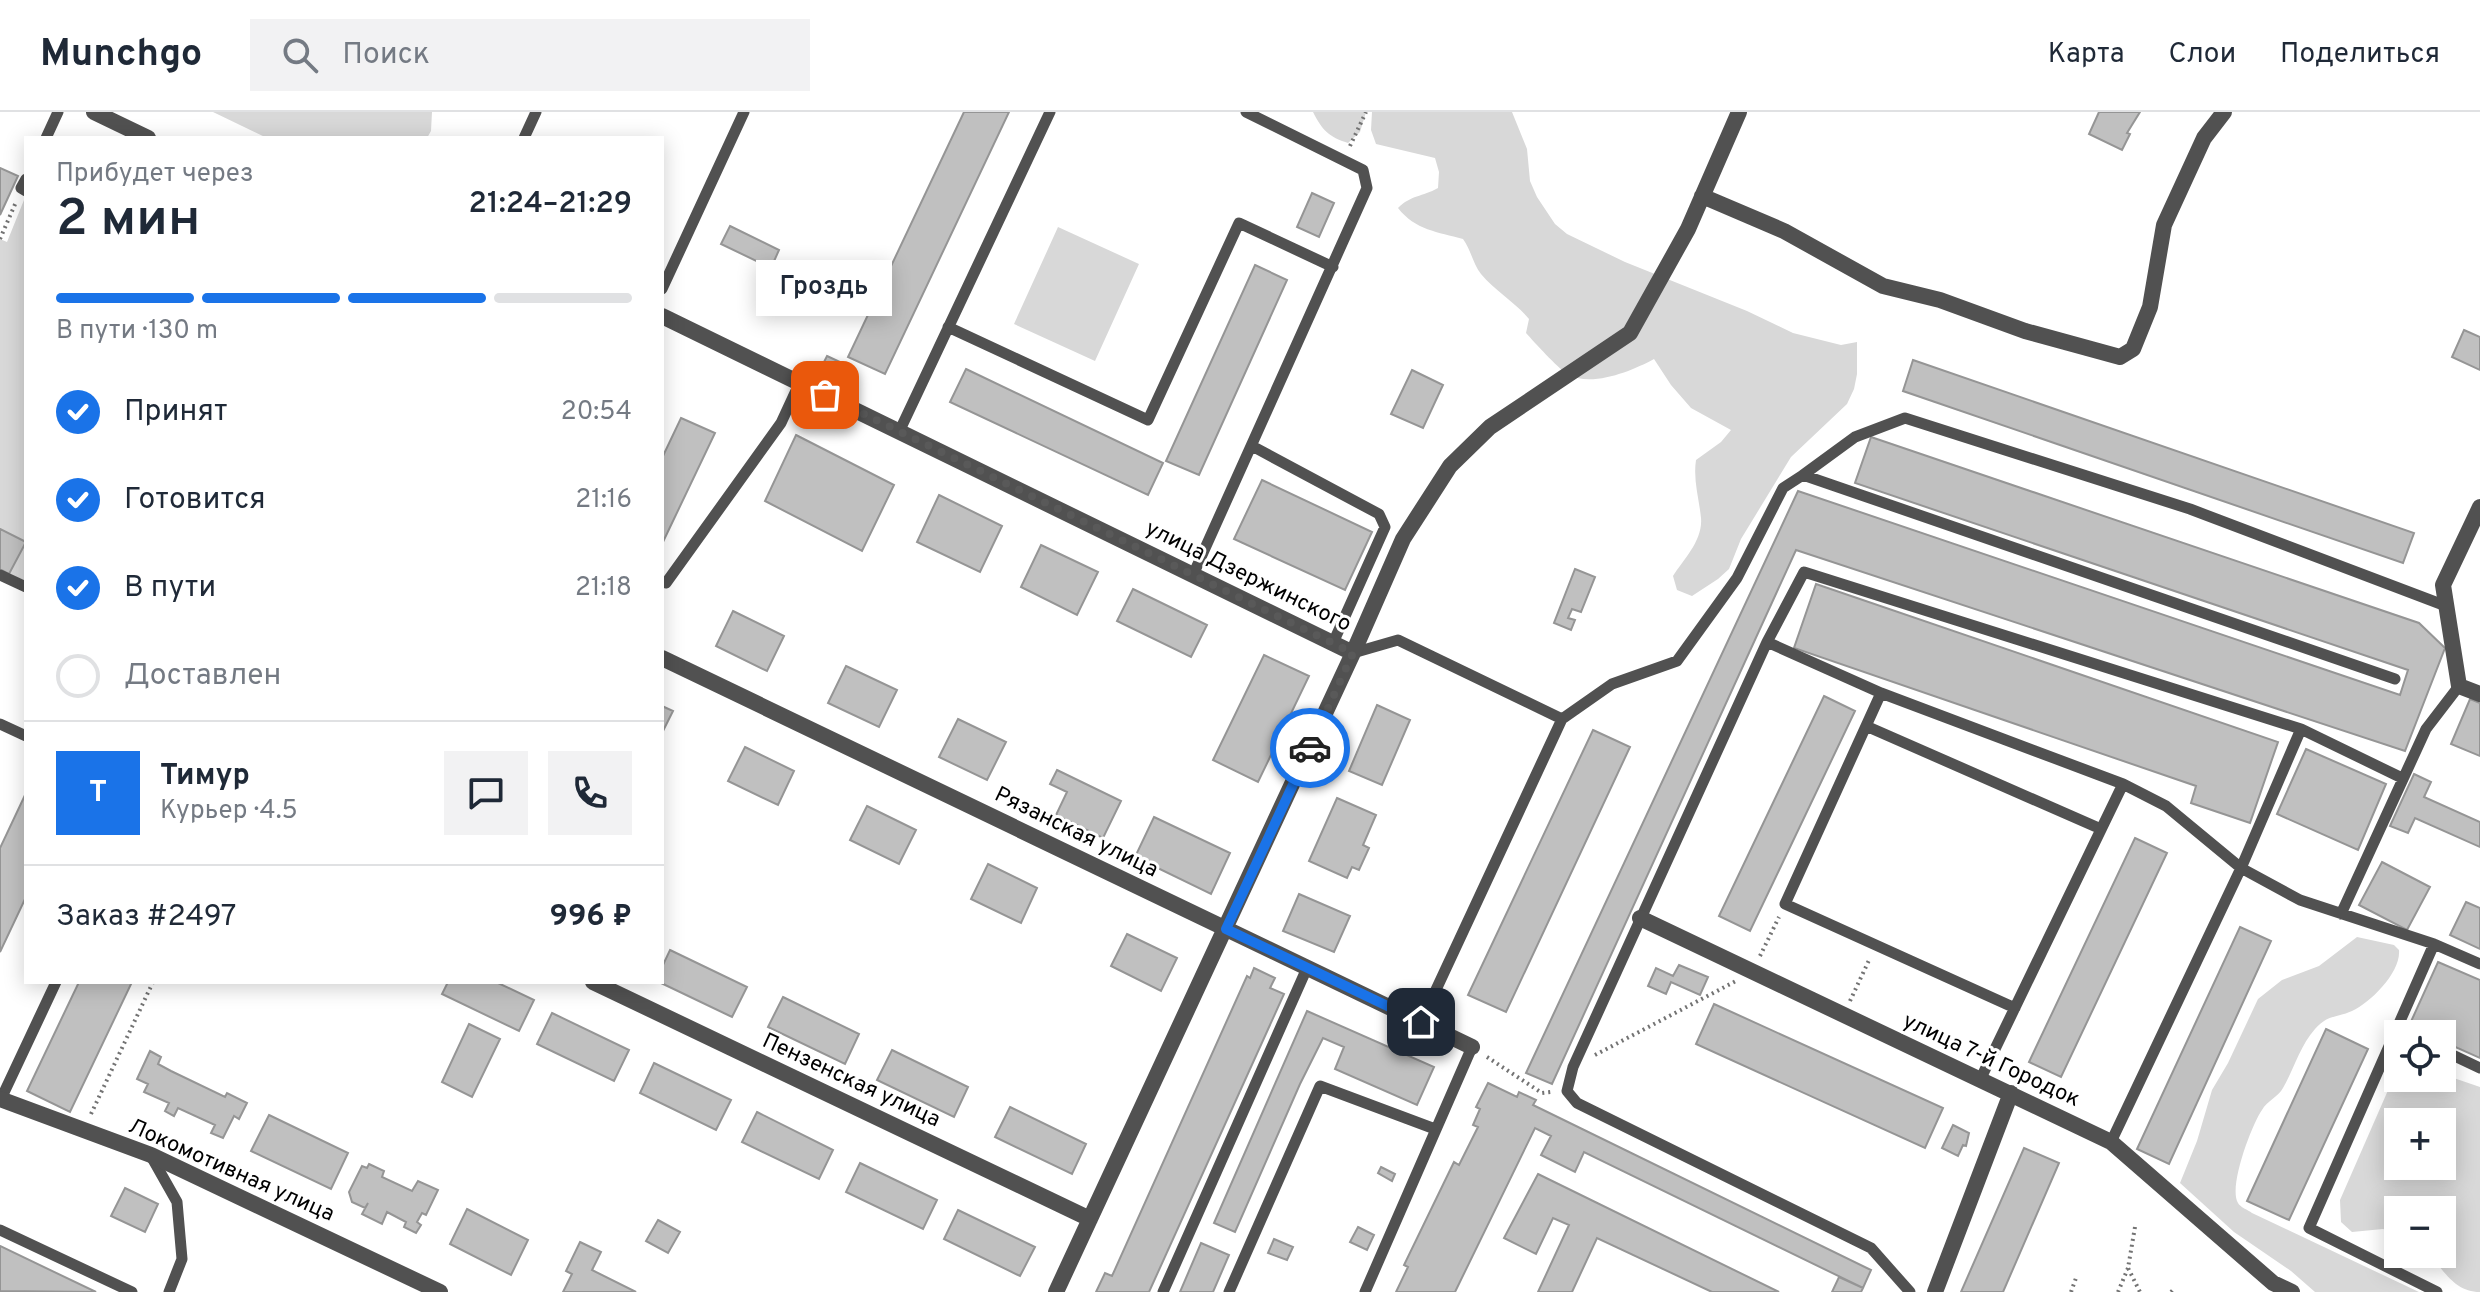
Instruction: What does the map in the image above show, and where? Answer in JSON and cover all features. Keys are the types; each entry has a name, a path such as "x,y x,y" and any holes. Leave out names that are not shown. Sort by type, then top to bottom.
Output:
{"street":[{"path":"94,112 144,136"},
{"path":"1353,653 1403,539 1450,466 1490,427 1630,333 1688,229 1739,112"},
{"path":"1705,189 1883,286 1940,300 2025,331 2120,357 2133,349 2150,307 2164,225 2204,138 2224,112"},
{"name":"улица Дзержинского","path":"664,317 1353,653 1056,1292"},
{"path":"2480,507 2443,585 2459,686 2480,694"},
{"name":"Рязанская улица","path":"664,659 1472,1047"},
{"name":"улица 7-й Городок","path":"1640,918 2111,1142 2272,1288 2292,1292"},
{"name":"Пензенская улица","path":"597,984 1090,1219"},
{"path":"1935,1292 2011,1093"},
{"name":"Локомотивная улица","path":"0,1099 151,1155 440,1292"}],"lane":[{"path":"47,136 58,112"},
{"path":"525,136 536,112"},
{"path":"664,285 744,112"},
{"path":"899,432 1050,112"},
{"path":"1193,575 1367,188 1363,170 1246,112"},
{"path":"948,327 1148,420 1239,223 1333,267"},
{"path":"666,583 781,423 800,382"},
{"path":"1421,1022 1562,719 1612,684 1677,661 1737,578 1783,488 1855,437 1905,418 2190,509 2446,606"},
{"path":"1252,446 1379,514 1385,527 1333,643"},
{"path":"1803,475 2395,679"},
{"path":"1910,1292 1871,1248 1577,1103 1567,1091 1573,1067 1640,918 1767,642 1804,572 2301,729 2402,778"},
{"path":"0,575 24,586"},
{"path":"1353,653 1398,640 1562,719"},
{"path":"1767,642 1881,693 2123,784 2166,806 2241,868 2300,900 2434,944 2480,964"},
{"path":"2341,914 2426,729 2459,686"},
{"path":"1881,693 1785,904 2015,1008"},
{"path":"1866,726 2101,829"},
{"path":"1,727 24,735"},
{"path":"2111,1142 2241,868 2301,729"},
{"path":"1980,1080 2123,784"},
{"path":"2406,1020 2434,944"},
{"path":"1163,1292 1307,968"},
{"path":"0,1099 55,984"},
{"path":"1365,1292 1472,1047"},
{"path":"2456,1057 2480,1068"},
{"path":"2384,1070 2309,1228 2437,1292"},
{"path":"1229,1292 1320,1086 1435,1129"},
{"path":"151,1155 177,1202 182,1259 169,1292"},
{"path":"0,1230 132,1292"}],"path":[{"path":"1343,161 1366,112"},
{"path":"0,239 24,186"},
{"path":"1573,1067 1752,973 1785,904"},
{"path":"1843,1016 1876,945"},
{"path":"84,1130 152,984"},
{"path":"1472,1047 1542,1093 1567,1091"},
{"path":"2118,1292 2128,1268 2135,1227"},
{"path":"2128,1268 2140,1292"},
{"path":"2071,1292 2076,1278"}],"shaded area":[{"path":"213,112 432,112 428,136 263,136"},
{"path":"1313,112 1366,112 1360,132 1348,143 1327,132"},
{"path":"1372,112 1512,112 1527,149 1530,181 1537,197 1555,224 1567,234 1793,333 1841,345 1857,342 1857,374 1847,404 1791,457 1741,539 1729,569 1718,579 1692,596 1677,590 1673,576 1692,549 1701,526 1696,460 1721,442 1731,430 1691,408 1654,359 1623,373 1599,379 1577,378 1563,371 1526,333 1529,319 1481,274 1463,239 1419,226 1398,208 1438,188 1439,172 1435,158 1376,144 1371,130"},
{"path":"24,200 24,541 0,529 0,239 7,242"},
{"path":"1058,227 1139,264 1095,361 1014,324"},
{"path":"24,544 24,580 9,574"},
{"path":"2357,937 2394,945 2399,950 2395,968 2368,1001 2352,1011 2324,1021 2310,1036 2283,1088 2258,1117 2242,1156 2236,1195 2239,1204 2252,1213 2419,1292 2315,1292 2291,1271 2234,1232 2180,1183 2197,1141 2212,1090 2258,999 2282,980 2319,966"},
{"path":"2456,1079 2480,1087 2480,1292 2457,1284 2441,1268 2456,1268 2456,1196 2384,1196 2384,1229 2352,1232 2341,1222 2340,1200 2387,1092 2456,1092"}],"building":[{"path":"964,112 1009,112 885,374 848,357"},
{"path":"2099,112 2140,112 2127,133 2130,134 2122,150 2089,134"},
{"path":"0,168 18,176 0,215"},
{"path":"1312,193 1334,203 1319,237 1297,227"},
{"path":"730,226 779,250 771,268 721,244"},
{"path":"1255,265 1287,280 1199,475 1166,461"},
{"path":"2464,330 2480,337 2480,370 2452,357"},
{"path":"827,356 855,369 847,387 818,374"},
{"path":"1913,360 2414,533 2403,563 1903,391"},
{"path":"966,369 1163,463 1148,495 950,402"},
{"path":"1412,370 1443,385 1423,428 1391,414"},
{"path":"681,418 715,433 664,540 664,454"},
{"path":"796,435 894,485 862,551 765,501"},
{"path":"1871,437 2419,623 2445,648 2405,751 1796,550 1552,1084 1526,1073 1798,491 2400,695 2408,670 1855,483"},
{"path":"1262,480 1372,532 1345,590 1234,539"},
{"path":"939,495 1002,526 980,572 917,542"},
{"path":"0,529 24,541 24,546 9,574 0,569"},
{"path":"1041,545 1098,572 1077,615 1021,587"},
{"path":"1575,569 1595,577 1581,612 1572,609 1568,618 1575,620 1571,630 1554,623"},
{"path":"1816,584 2278,742 2250,823 2191,803 2196,786 1794,648"},
{"path":"1133,589 1207,625 1191,657 1117,621"},
{"path":"733,611 784,636 767,671 716,646"},
{"path":"1264,655 1309,676 1258,782 1213,760"},
{"path":"846,666 897,690 879,727 828,703"},
{"path":"1824,696 1855,711 1750,931 1719,916"},
{"path":"2470,699 2480,703 2480,756 2451,744"},
{"path":"1377,705 1410,720 1382,785 1349,771"},
{"path":"664,707 673,711 664,729"},
{"path":"958,719 1006,742 987,780 939,757"},
{"path":"1593,730 1630,747 1506,1012 1468,995"},
{"path":"745,747 794,771 778,805 728,781"},
{"path":"2306,749 2386,784 2358,850 2277,814"},
{"path":"1057,770 1121,801 1103,838 1056,815 1067,792 1050,784"},
{"path":"2414,774 2431,782 2424,797 2480,822 2480,847 2415,818 2408,833 2390,826"},
{"path":"24,797 24,901 0,952 0,848"},
{"path":"1337,798 1376,815 1363,845 1369,848 1359,870 1352,867 1347,878 1309,861"},
{"path":"867,806 916,830 899,864 850,840"},
{"path":"1154,817 1230,853 1211,894 1135,857"},
{"path":"2135,838 2167,853 2061,1077 2029,1062"},
{"path":"2382,862 2430,887 2407,930 2359,905"},
{"path":"988,864 1037,888 1021,923 971,899"},
{"path":"1299,894 1350,916 1334,952 1283,931"},
{"path":"2466,902 2480,908 2480,949 2450,935"},
{"path":"2240,927 2271,941 2169,1164 2137,1149"},
{"path":"1127,934 1177,958 1161,991 1111,966"},
{"path":"670,950 747,987 732,1017 663,984 664,963"},
{"path":"2438,962 2480,980 2480,1058 2456,1047 2456,1020 2412,1020"},
{"path":"1679,965 1708,977 1700,995 1671,982 1666,994 1648,986 1656,968 1673,976"},
{"path":"1254,968 1275,978 1270,988 1284,994 1149,1292 1096,1292 1105,1273 1112,1276 1247,976 1250,978"},
{"path":"78,984 131,984 70,1112 27,1091"},
{"path":"447,984 500,984 534,1000 519,1031 442,994"},
{"path":"783,997 859,1034 845,1064 768,1027"},
{"path":"1714,1004 1943,1108 1925,1148 1696,1044"},
{"path":"1307,1011 1434,1067 1417,1105 1335,1069 1344,1047 1323,1038 1235,1232 1214,1223"},
{"path":"552,1013 629,1050 614,1081 537,1044"},
{"path":"469,1024 500,1039 472,1097 442,1082"},
{"path":"2326,1029 2368,1049 2289,1220 2247,1201"},
{"path":"892,1050 968,1087 954,1117 877,1080"},
{"path":"150,1051 161,1057 158,1064 171,1071 225,1097 227,1093 247,1103 239,1119 234,1116 223,1138 211,1133 215,1125 178,1108 174,1116 165,1111 169,1103 144,1092 148,1084 137,1079"},
{"path":"654,1063 731,1100 716,1130 640,1093"},
{"path":"1488,1083 1517,1097 1519,1092 1536,1100 1533,1105 1871,1270 1863,1288 1584,1152 1575,1172 1541,1155 1551,1136 1535,1128 1455,1292 1396,1292 1408,1267 1404,1265 1454,1162 1459,1165 1478,1127 1473,1125 1480,1109 1476,1107"},
{"path":"1010,1107 1086,1144 1072,1174 995,1137"},
{"path":"757,1112 833,1150 819,1179 742,1142"},
{"path":"269,1115 348,1153 331,1189 251,1151"},
{"path":"1953,1125 1969,1133 1966,1146 1963,1145 1958,1156 1942,1148"},
{"path":"2024,1148 2059,1163 2003,1292 1961,1292"},
{"path":"860,1163 937,1200 923,1229 846,1192"},
{"path":"369,1164 384,1171 382,1177 412,1191 418,1181 438,1190 426,1215 422,1213 417,1222 421,1225 416,1233 404,1227 406,1222 387,1212 382,1224 362,1214 368,1203 365,1208 352,1202 349,1192 362,1166 367,1168"},
{"path":"1381,1167 1395,1174 1392,1181 1378,1173"},
{"path":"1538,1174 1779,1292 1712,1292 1597,1238 1572,1292 1538,1292 1569,1225 1553,1218 1536,1254 1504,1238"},
{"path":"125,1188 158,1204 145,1232 111,1216"},
{"path":"467,1209 528,1240 511,1275 450,1244"},
{"path":"958,1210 1035,1247 1020,1276 944,1239"},
{"path":"658,1220 680,1232 668,1253 646,1241"},
{"path":"1358,1227 1374,1235 1367,1250 1350,1242"},
{"path":"1274,1239 1293,1247 1287,1260 1268,1253"},
{"path":"580,1242 601,1252 592,1270 636,1292 563,1292 572,1274 566,1271"},
{"path":"1201,1243 1229,1255 1213,1292 1180,1292"},
{"path":"0,1246 96,1292 0,1291"},
{"path":"1839,1277 1863,1288 1861,1292 1832,1292"}],"way so far":[{"path":"825,395 1353,653 1310,748"}],"place":[{"name":"Гроздь","path":"825,395"}],"route":[{"path":"1310,748 1226,929 1421,1022"}]}
